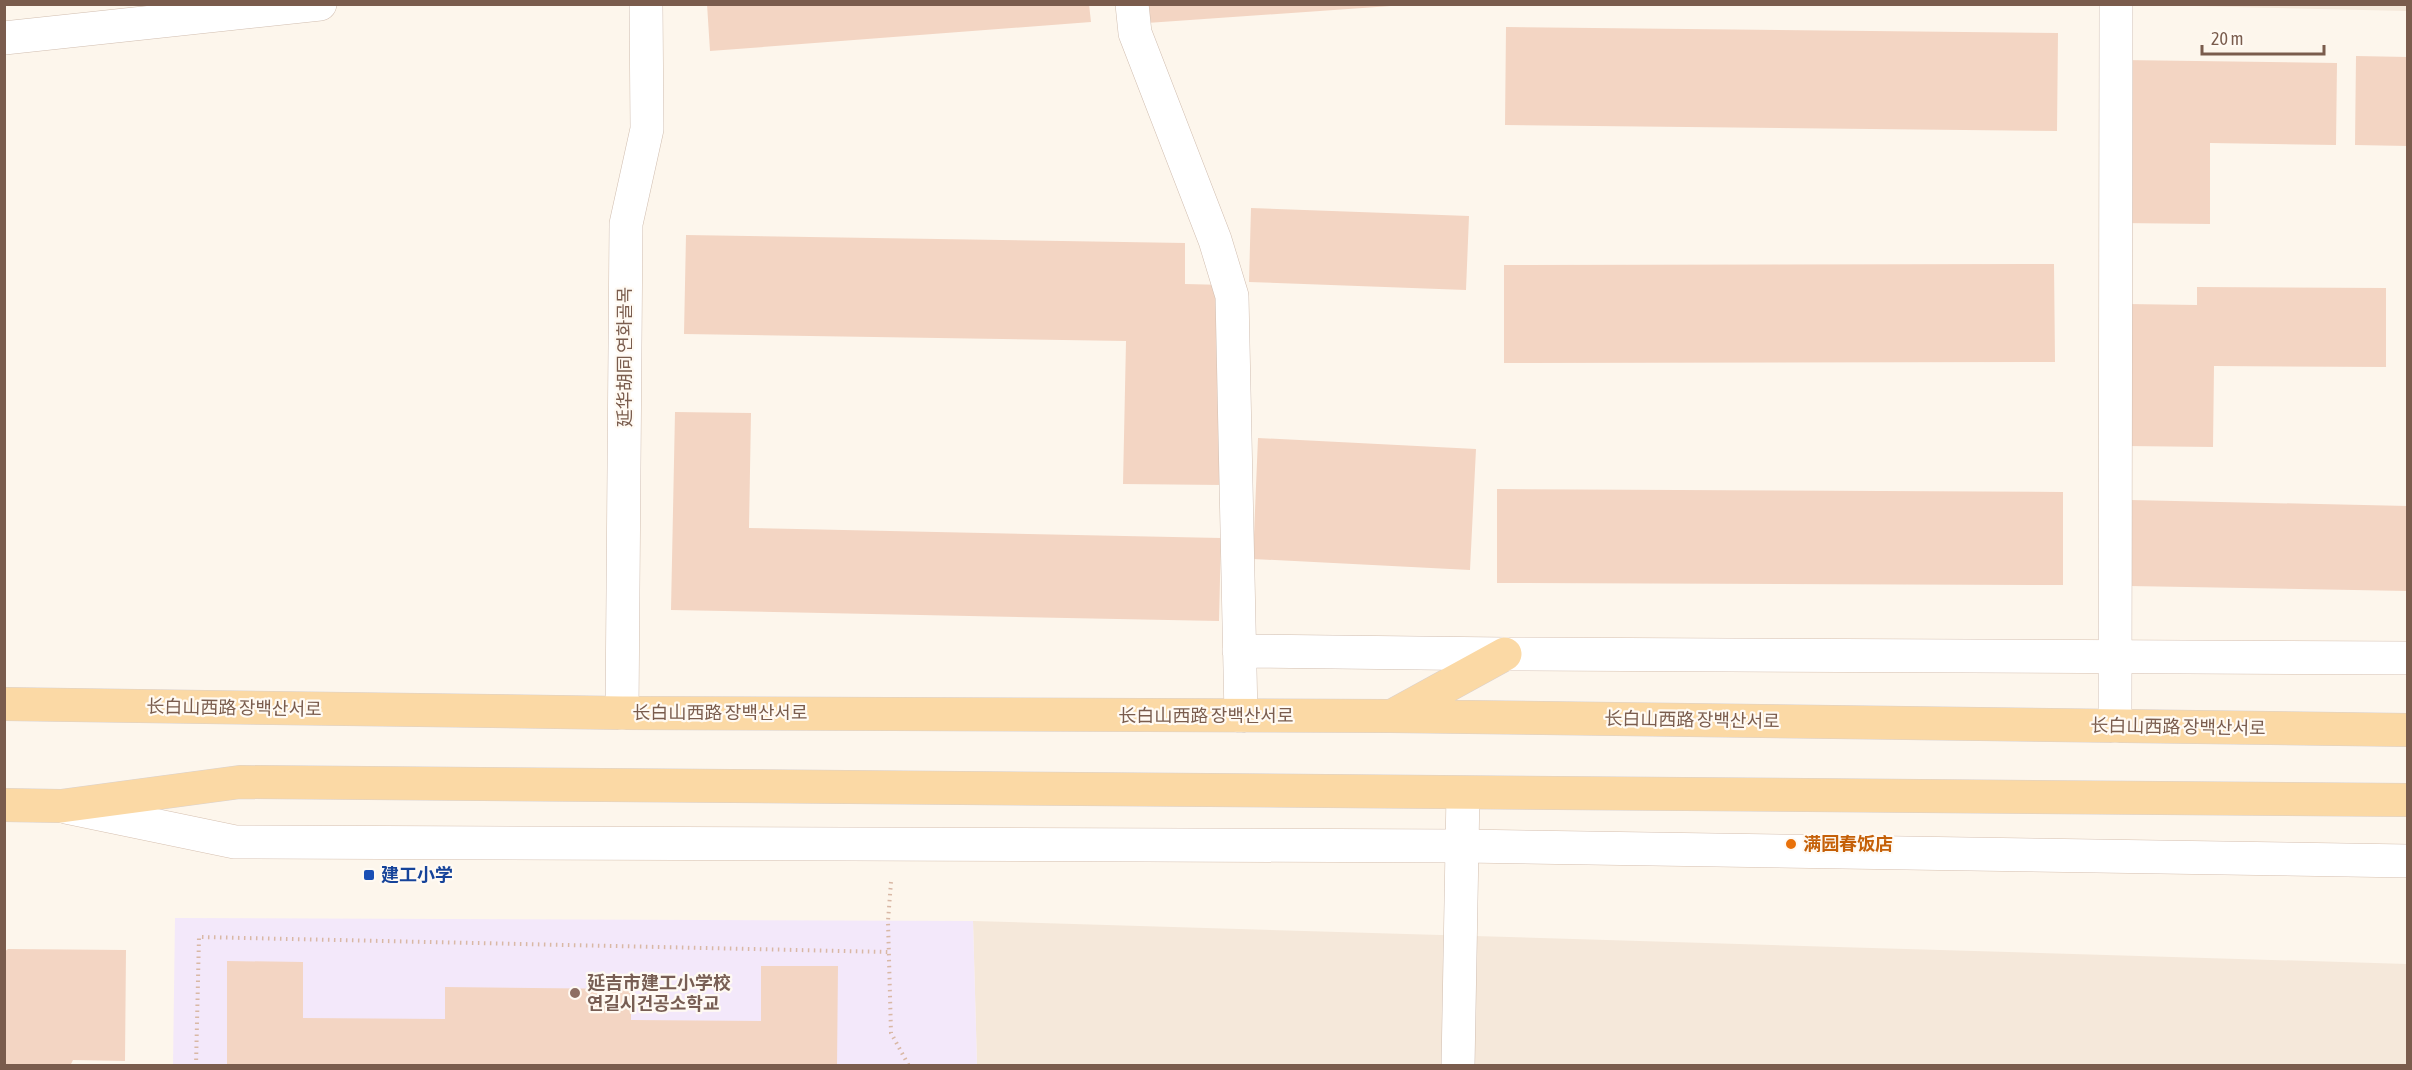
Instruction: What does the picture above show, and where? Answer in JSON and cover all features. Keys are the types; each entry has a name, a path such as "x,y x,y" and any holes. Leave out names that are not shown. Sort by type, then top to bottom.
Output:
{"main road":[{"path":"1390,716 1504,654"},
{"name":"长白山西路 장백산서로","path":"4,705 622,713 1390,716 2408,730"},
{"path":"4,805 61,806 240,782 2408,801"}],"street":[{"path":"4,38 320,4"},
{"name":"延华胡同 연화골목","path":"622,713 626,224 647,129 646,4"},
{"path":"1132,4 1135,33 1215,240 1232,296 1241,716"},
{"path":"2115,726 2116,4"},
{"path":"1239,651 2408,658"},
{"path":"1458,1065 1464,846 1463,793"},
{"path":"61,806 235,842 1464,846 2408,861"}],"path":[{"path":"891,875 889,951 891,1033 909,1065"},
{"path":"196,1065 199,937 889,951"}],"shaded area":[{"path":"2152,4 2407,4 2407,11 2152,5"},
{"name":"延吉市建工小学校 연길시건공소학교","path":"175,918 973,921 977,1065 173,1066"},
{"path":"973,921 2407,964 2407,1065 977,1065"}],"building":[{"path":"707,4 1089,4 1091,22 710,51"},
{"path":"1146,4 1391,4 1391,6 1147,23"},
{"path":"1506,27 2058,33 2057,131 1505,125"},
{"path":"2356,56 2408,57 2408,146 2355,145"},
{"path":"2122,60 2337,63 2336,145 2210,143 2210,224 2120,223"},
{"path":"1251,208 1469,216 1466,290 1249,282"},
{"path":"686,235 1185,243 1185,284 1226,285 1223,485 1123,484 1126,341 684,334"},
{"path":"2054,264 2055,362 1504,363 1504,265"},
{"path":"2197,287 2386,288 2386,367 2214,366 2213,447 2127,446 2128,304 2197,305"},
{"path":"675,412 751,413 749,528 1221,538 1219,621 671,610"},
{"path":"1258,438 1476,449 1470,570 1253,559"},
{"path":"1497,489 2063,492 2063,585 1497,583"},
{"path":"2130,500 2408,506 2408,591 2129,586"},
{"path":"8,949 126,950 125,1061 73,1060 70,1066 4,1066 4,952"},
{"path":"227,961 303,962 303,1018 445,1019 445,987 631,989 631,1020 761,1021 761,966 838,966 837,1066 227,1066"}],"place":[{"name":"满园春饭店","path":"1791,844"},
{"name":"建工小学","path":"369,875"},
{"name":"延吉市建工小学校 연길시건공소학교","path":"575,993"}]}
